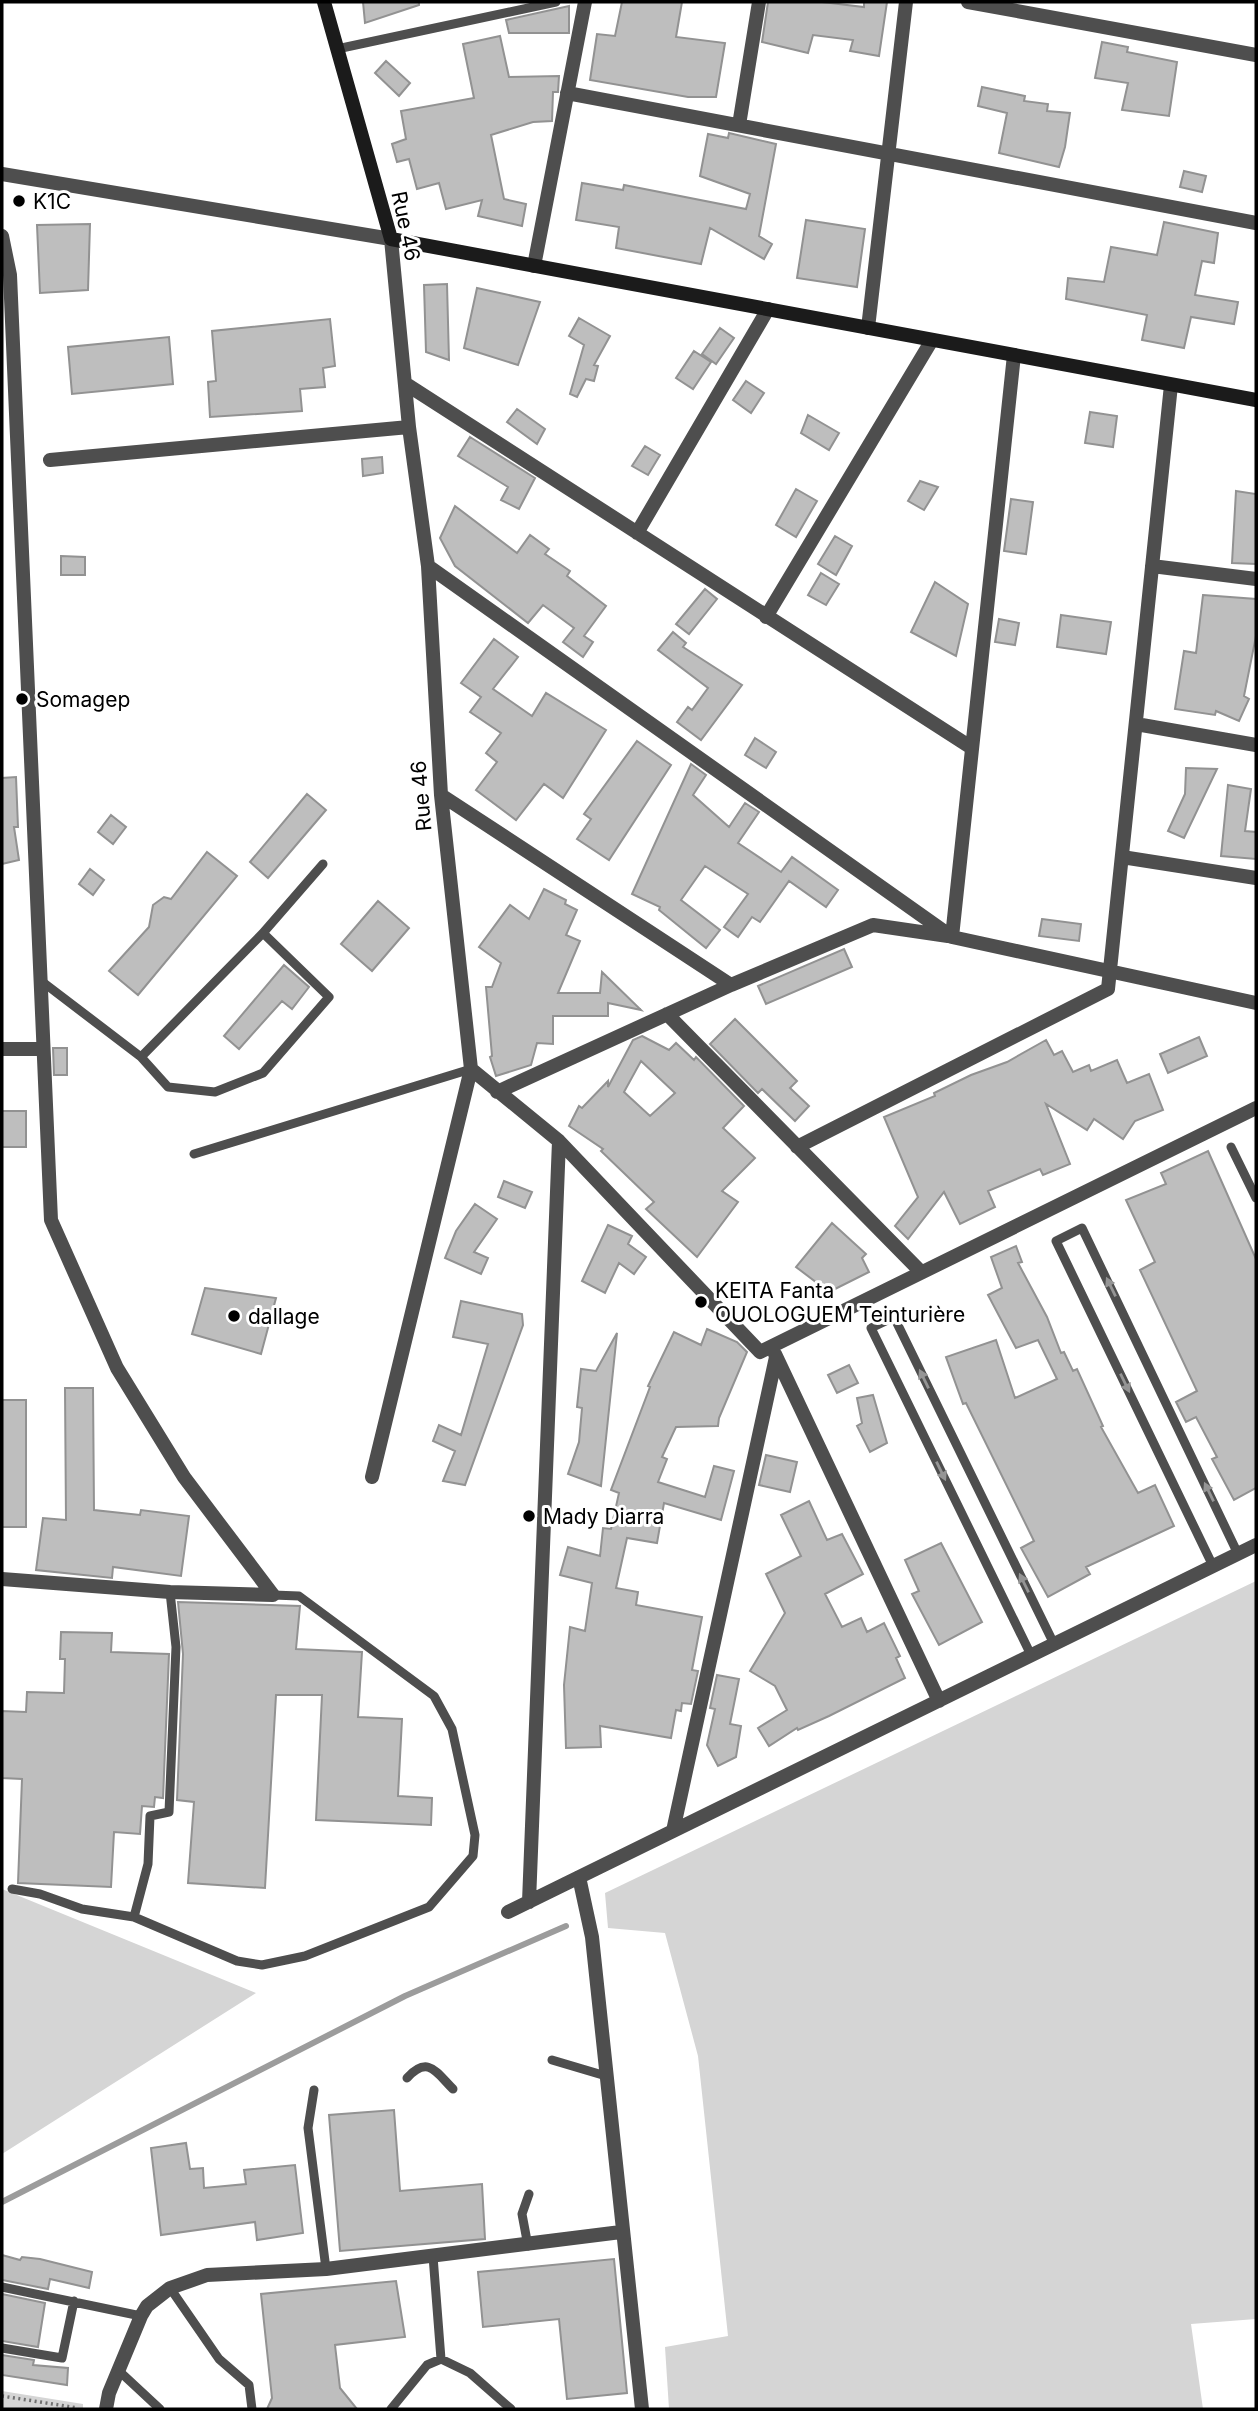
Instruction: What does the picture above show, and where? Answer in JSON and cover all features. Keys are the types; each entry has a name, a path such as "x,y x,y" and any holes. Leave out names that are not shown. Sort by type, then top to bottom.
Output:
{"street":[{"name":"Rue 46","path":"324,2 391,239 409,427 428,566 441,795 471,1069 372,1477"},
{"path":"534,266 585,2"},
{"path":"738,125 759,2"},
{"path":"868,328 906,2"},
{"path":"968,2 1256,55"},
{"path":"567,93 1256,223"},
{"path":"2,174 391,239 1255,399"},
{"path":"2,236 10,275 51,1220 117,1368 184,1477 273,1595"},
{"path":"637,533 768,309"},
{"path":"766,617 932,340"},
{"path":"952,937 1014,355"},
{"path":"406,384 972,748"},
{"path":"797,1147 1108,989 1171,384"},
{"path":"50,460 409,427"},
{"path":"428,566 952,937"},
{"path":"1152,566 1256,579"},
{"path":"1136,724 1256,744"},
{"path":"441,795 731,985"},
{"path":"1122,857 1256,877"},
{"path":"498,1092 731,985 873,925 952,937 1256,1003"},
{"path":"667,1014 921,1272"},
{"path":"2,1049 43,1049"},
{"path":"471,1069 559,1140 760,1352 774,1352 921,1272 1256,1108"},
{"path":"528,1902 559,1140"},
{"path":"774,1352 939,1701"},
{"path":"673,1831 774,1352"},
{"path":"508,1912 1256,1545"},
{"path":"2,1579 170,1592 273,1595"},
{"path":"579,1877 592,1937 621,2232 642,2409"},
{"path":"106,2409 118,2370 141,2316 147,2306 170,2288 208,2275 326,2269 528,2246 621,2232"}],"lane":[{"path":"337,49 556,2"},
{"path":"141,1056 263,933 323,864"},
{"path":"40,980 141,1056 168,1087 215,1092 263,1073 329,997 263,933"},
{"path":"194,1154 471,1069"},
{"path":"1231,1147 1256,1198"},
{"path":"1213,1566 1056,1241 1082,1228 1238,1554"},
{"path":"1031,1655 871,1328 894,1317 1054,1644"},
{"path":"134,1917 148,1864 150,1816 169,1812 176,1647 170,1592"},
{"path":"12,1889 40,1894 82,1909 134,1917 237,1961 262,1965 305,1956 429,1906 473,1856 475,1835 452,1729 434,1696 299,1596 273,1595"},
{"path":"552,2060 606,2076"},
{"path":"407,2078 416,2068 425,2066 433,2068 453,2089"},
{"path":"314,2090 308,2129 326,2269"},
{"path":"528,2246 522,2214 529,2194"},
{"path":"433,2256 441,2359"},
{"path":"2,2287 141,2316"},
{"path":"170,2288 219,2359 249,2385 251,2409"},
{"path":"2,2348 62,2358 74,2301"},
{"path":"391,2409 426,2365 441,2359 470,2374 511,2409"},
{"path":"118,2370 160,2409"}],"path":[{"path":"2,2396 78,2408"}],"shaded area":[{"path":"1256,1581 1256,2319 1191,2324 1203,2409 669,2409 665,2347 728,2336 698,2056 665,1933 608,1928 605,1893"},
{"path":"2,1889 256,1993 2,2154"},
{"path":"2,2391 83,2404 83,2409 2,2409"}],"building":[{"path":"363,2 419,2 419,5 365,23"},
{"path":"622,2 682,2 676,37 725,43 716,97 688,97 590,80 597,34 615,36"},
{"path":"768,2 822,2 864,7 864,2 887,2 879,56 850,51 853,40 813,35 808,53 762,42"},
{"path":"569,6 569,33 509,33 506,20"},
{"path":"500,36 509,77 559,76 558,92 553,92 552,121 533,122 491,135 504,199 526,204 522,226 478,216 482,200 446,209 439,183 417,189 409,159 397,162 392,144 406,139 401,111 474,98 463,44"},
{"path":"1102,42 1128,47 1127,52 1177,62 1169,116 1122,110 1128,83 1095,78"},
{"path":"386,61 410,83 399,96 375,73"},
{"path":"982,87 1025,96 1024,101 1048,104 1047,111 1070,113 1059,167 999,153 1007,113 978,106"},
{"path":"729,133 776,144 759,236 772,244 764,259 710,228 701,264 616,248 619,227 576,220 582,183 623,190 624,185 746,209 750,194 700,176 708,134 728,138"},
{"path":"1184,171 1206,176 1202,192 1180,187"},
{"path":"806,220 865,229 857,287 797,278"},
{"path":"1164,222 1218,233 1214,263 1202,261 1195,295 1238,302 1234,324 1191,317 1184,348 1142,340 1147,315 1066,299 1068,278 1104,282 1111,247 1157,255"},
{"path":"90,224 88,290 40,293 37,225"},
{"path":"447,284 449,360 426,352 424,285"},
{"path":"477,288 540,302 518,365 464,348"},
{"path":"579,318 610,336 594,365 598,366 594,381 586,379 577,397 570,394 584,345 569,336"},
{"path":"330,319 335,366 323,368 325,387 300,389 302,411 210,417 208,382 216,381 212,331"},
{"path":"720,328 734,338 716,364 702,354"},
{"path":"169,337 173,384 72,394 68,347"},
{"path":"694,351 711,362 693,389 676,378"},
{"path":"746,381 764,393 751,413 733,400"},
{"path":"517,409 545,429 537,444 507,422"},
{"path":"1090,412 1117,416 1113,447 1085,443"},
{"path":"808,415 839,433 829,450 801,433"},
{"path":"470,437 535,478 519,509 501,500 508,487 458,456"},
{"path":"645,446 660,455 648,475 632,466"},
{"path":"382,457 383,473 363,476 362,459"},
{"path":"920,481 938,487 924,510 908,501"},
{"path":"796,489 817,501 796,537 776,525"},
{"path":"1236,491 1256,494 1256,564 1232,563"},
{"path":"1011,499 1033,502 1026,554 1004,551"},
{"path":"455,506 517,553 530,535 549,549 545,554 570,571 567,576 606,606 584,636 593,642 583,657 563,642 574,628 543,605 528,623 455,566 440,538"},
{"path":"835,536 852,546 836,575 818,564"},
{"path":"61,556 85,557 85,575 61,575"},
{"path":"821,573 839,584 826,605 808,595"},
{"path":"935,582 968,604 956,656 911,632"},
{"path":"705,589 717,599 689,634 676,624"},
{"path":"1203,595 1256,599 1256,636 1244,696 1249,699 1239,721 1216,711 1215,715 1175,709 1184,651 1196,653"},
{"path":"1061,615 1111,622 1106,654 1057,647"},
{"path":"999,619 1019,623 1015,645 995,642"},
{"path":"673,632 686,643 683,647 742,685 701,740 677,722 688,707 692,710 708,688 658,650"},
{"path":"494,639 518,657 493,689 532,716 546,693 606,730 563,798 544,784 516,820 476,790 497,762 486,753 501,733 470,712 481,697 461,683"},
{"path":"755,738 776,752 766,768 745,755"},
{"path":"637,741 671,765 609,860 577,839 591,819 584,814"},
{"path":"691,764 706,775 693,795 729,827 745,803 759,812 738,843 781,872 792,857 838,890 826,907 789,881 760,922 752,917 738,937 724,927 748,894 705,866 681,900 720,930 706,948 659,910 660,907 632,894"},
{"path":"1186,768 1217,769 1184,838 1168,831 1185,794"},
{"path":"16,777 18,827 14,827 19,860 2,864 2,778"},
{"path":"1228,785 1251,789 1245,831 1256,832 1256,859 1221,856"},
{"path":"307,794 326,810 268,878 250,862"},
{"path":"111,815 126,827 113,844 98,832"},
{"path":"207,852 237,876 138,995 109,971 149,927 153,905 164,897 171,899"},
{"path":"90,869 104,880 93,895 79,884"},
{"path":"544,889 566,900 565,904 577,910 566,935 580,941 558,993 600,993 602,972 641,1010 608,1003 608,1016 553,1016 553,1044 537,1043 531,1065 496,1076 490,1057 486,987 492,987 501,963 479,947 510,905 529,919"},
{"path":"378,901 409,928 372,971 341,944"},
{"path":"1042,919 1081,924 1079,941 1039,936"},
{"path":"844,949 852,967 766,1004 758,986"},
{"path":"284,965 309,987 292,1009 282,1001 239,1049 224,1036"},
{"path":"735,1019 797,1081 790,1088 809,1106 795,1121 762,1089 758,1093 710,1044"},
{"path":"642,1036 669,1050 676,1043 694,1060 696,1057 744,1106 723,1128 755,1158 722,1191 738,1202 697,1257 646,1209 654,1202 601,1151 603,1149 569,1126 579,1106 582,1108 608,1081 608,1087 633,1040","holes":["641,1061 675,1093 650,1116 624,1092"]},
{"path":"1199,1037 1207,1056 1168,1073 1160,1054"},
{"path":"1046,1040 1054,1055 1062,1051 1073,1072 1089,1065 1091,1071 1117,1060 1127,1083 1149,1074 1163,1110 1135,1121 1123,1139 1094,1119 1087,1130 1046,1104 1070,1164 1043,1175 1040,1169 988,1191 995,1207 960,1224 944,1192 908,1239 895,1226 918,1197 884,1117 935,1096 934,1093 971,1075 1007,1062"},
{"path":"53,1048 67,1048 67,1075 54,1075"},
{"path":"2,1111 26,1111 26,1147 2,1147"},
{"path":"1208,1151 1256,1259 1256,1488 1234,1500 1212,1459 1217,1457 1196,1417 1186,1422 1176,1402 1197,1391 1140,1270 1155,1262 1126,1200 1166,1184 1161,1173"},
{"path":"504,1181 532,1192 525,1208 498,1197"},
{"path":"475,1204 497,1219 474,1252 488,1258 481,1274 445,1258 456,1231"},
{"path":"832,1223 866,1254 862,1258 869,1272 829,1292 796,1267"},
{"path":"608,1225 632,1236 628,1244 646,1257 634,1274 619,1263 605,1293 582,1281"},
{"path":"1016,1246 1022,1262 1018,1263 1047,1317 1061,1353 1064,1352 1073,1371 1077,1369 1103,1426 1101,1427 1138,1493 1155,1485 1174,1526 1086,1567 1090,1574 1048,1597 1021,1548 1034,1541 966,1403 963,1404 946,1357 996,1340 1015,1398 1057,1379 1038,1340 1016,1348 988,1295 1002,1288 991,1257"},
{"name":"dallage","path":"205,1288 276,1298 261,1354 192,1334"},
{"path":"461,1301 522,1314 523,1325 465,1485 443,1481 455,1451 433,1441 439,1425 461,1435 488,1344 453,1337"},
{"path":"707,1329 737,1342 747,1352 718,1426 676,1427 662,1457 667,1459 658,1482 705,1497 714,1466 734,1471 721,1520 664,1503 657,1543 627,1538 616,1588 638,1592 636,1605 702,1617 692,1670 698,1671 691,1704 682,1703 681,1711 676,1710 671,1738 600,1726 601,1747 566,1748 564,1685 570,1627 585,1631 592,1583 560,1575 568,1547 600,1556 603,1528 611,1529 619,1493 611,1490 650,1387 648,1386 674,1332 701,1345"},
{"path":"617,1333 601,1486 568,1474 579,1442 582,1408 577,1407 581,1369 596,1371"},
{"path":"849,1365 858,1383 837,1393 828,1375"},
{"path":"65,1388 93,1388 94,1510 140,1515 141,1510 189,1516 181,1576 113,1567 112,1578 36,1570 43,1518 66,1520"},
{"path":"873,1395 887,1443 870,1452 857,1426 862,1423 857,1398"},
{"path":"2,1400 26,1400 26,1527 2,1527"},
{"path":"766,1455 797,1462 790,1492 759,1485"},
{"path":"809,1501 827,1540 842,1534 863,1574 825,1594 842,1627 861,1618 867,1632 884,1623 900,1656 896,1658 905,1678 829,1716 798,1730 797,1728 769,1746 758,1728 787,1710 775,1686 750,1671 785,1613 766,1574 801,1556 781,1515"},
{"path":"941,1543 982,1622 939,1645 912,1594 919,1591 905,1560"},
{"path":"178,1602 300,1606 296,1649 362,1652 358,1717 402,1719 398,1796 432,1798 431,1825 316,1820 322,1695 276,1695 265,1888 188,1883 194,1802 177,1800 183,1654"},
{"path":"61,1632 112,1633 111,1652 169,1654 163,1798 155,1797 154,1807 142,1806 140,1834 114,1832 111,1887 18,1883 22,1779 2,1778 2,1711 26,1712 27,1692 64,1693 65,1659 60,1659"},
{"path":"717,1675 739,1679 730,1724 741,1726 736,1757 718,1766 707,1745 715,1709 710,1708"},
{"path":"394,2110 400,2191 482,2184 485,2239 340,2251 329,2115"},
{"path":"186,2143 190,2169 203,2168 204,2188 246,2184 244,2170 295,2165 303,2233 257,2240 255,2222 161,2235 151,2148"},
{"path":"2,2255 20,2260 22,2257 40,2259 92,2272 89,2288 50,2279 48,2289 2,2280"},
{"path":"614,2259 627,2393 567,2399 559,2319 483,2327 478,2272"},
{"path":"396,2281 405,2337 335,2345 340,2388 357,2409 267,2409 272,2398 261,2294"},
{"path":"2,2294 45,2303 38,2347 2,2341"},
{"path":"2,2355 34,2360 33,2365 68,2368 67,2385 2,2375"}],"waterway":[{"path":"2,2202 405,1996 566,1926"}],"place":[{"name":"K1C","path":"19,201"},
{"name":"Somagep","path":"22,699"},
{"name":"KEITA Fanta OUOLOGUEM Teinturière","path":"701,1302"},
{"name":"dallage","path":"234,1316"},
{"name":"Mady Diarra","path":"529,1516"}]}
